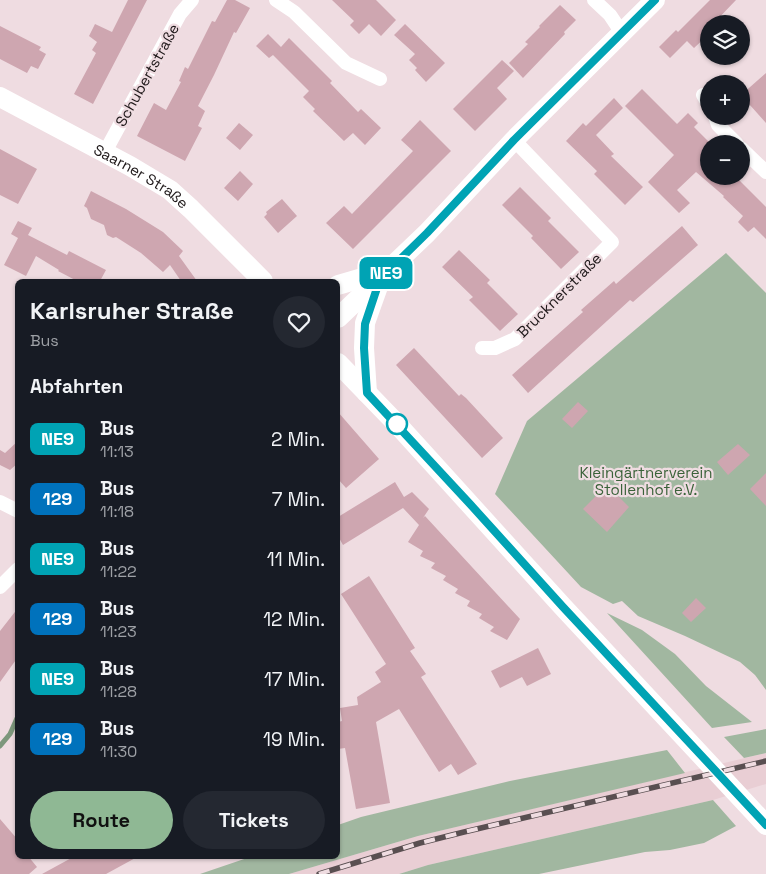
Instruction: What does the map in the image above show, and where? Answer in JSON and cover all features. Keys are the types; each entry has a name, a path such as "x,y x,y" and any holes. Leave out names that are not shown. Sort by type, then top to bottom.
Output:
{"main road":[{"path":"340,316 427,233 514,140 655,0"},
{"name":"Saarner Straße","path":"0,97 105,152 170,190 260,278"},
{"path":"340,284 362,278 396,262"},
{"path":"367,393 364,348 365,324 380,279"},
{"path":"340,365 764,823"}],"street":[{"name":"Schubertstraße","path":"105,152 180,14 192,0"},
{"path":"276,0 294,12 346,62 380,79"},
{"path":"594,0 610,15 622,33"},
{"path":"718,125 728,135"},
{"name":"Brucknerstraße","path":"482,348 495,348 515,339 612,242 514,140"},
{"path":"750,157 766,172"},
{"path":"0,502 15,510"},
{"path":"0,586 15,572"}],"shaded area":[{"path":"766,753 766,784 713,800 428,865 399,874 289,874 418,836"}],"green space":[{"name":"Kleingärtnerverein Stollenhof e.V.","path":"726,253 766,293 766,690 755,675 740,662 638,616 622,601 613,604 581,587 495,494 527,421"},
{"path":"607,613 642,630 675,654 706,686 752,722 712,728"},
{"path":"766,729 766,753 744,758 724,737"},
{"path":"667,750 685,773 418,836 340,859 340,824 361,817 510,781"},
{"path":"713,800 736,826 704,843 670,850 645,852 539,874 399,874 428,865"},
{"path":"244,859 340,859 289,874 200,874"}],"building":[{"path":"128,0 147,0 93,104 74,94 96,53 92,50 97,42 89,36 95,24 112,32"},
{"path":"227,0 235,0 250,8 236,33 234,32 198,106 205,111 198,126 202,128 185,161 137,136 154,103 166,110 181,82 179,81 185,67 188,69 212,21 215,22"},
{"path":"332,0 376,0 396,20 381,36 369,24 359,34 350,25 354,21"},
{"path":"710,0 736,0 722,15 700,15 700,42 694,48 687,41 670,58 659,47 676,30 678,32"},
{"path":"560,5 576,20 523,78 509,63 528,44 525,42 539,26"},
{"path":"405,24 445,63 426,82 409,60 415,54 394,35"},
{"path":"0,26 41,47 39,50 46,54 38,69 31,66 27,73 0,59"},
{"path":"268,34 281,47 289,38 332,81 330,83 358,112 361,109 381,128 365,145 353,133 344,141 313,111 315,109 303,97 309,91 273,55 269,58 256,46"},
{"path":"502,60 514,71 497,88 507,99 475,131 453,109"},
{"path":"766,73 766,123 750,105 750,87"},
{"path":"642,89 677,124 688,113 698,123 694,127 702,135 700,135 700,175 696,172 677,190 690,203 679,213 648,182 674,155 625,106"},
{"path":"614,98 623,108 596,135 614,154 611,156 643,187 625,205 594,174 597,171 566,141 583,123 586,126"},
{"path":"420,120 451,151 353,249 326,223 344,206 352,214 413,151 401,140"},
{"path":"239,123 253,135 240,150 226,138"},
{"path":"0,149 37,169 18,204 0,195"},
{"path":"240,171 253,184 238,201 224,188"},
{"path":"711,185 744,185 766,207 766,239 754,227 748,232 738,222 743,216"},
{"path":"520,187 551,218 548,221 579,252 561,269 531,238 533,236 502,205"},
{"path":"91,191 126,209 163,232 183,251 179,256 196,279 180,279 170,265 163,272 141,253 116,237 113,238 107,235 104,225 91,219 87,208 84,206"},
{"path":"282,199 297,216 278,233 264,217 267,214 266,212"},
{"path":"18,221 32,228 28,235 67,255 69,251 106,270 101,279 73,279 36,256 26,276 4,265 18,238 11,234"},
{"path":"682,226 698,245 633,302 630,300 528,393 512,375 583,312 581,310 614,281 616,284"},
{"path":"459,250 490,280 487,283 518,314 500,331 469,300 473,297 442,267"},
{"path":"414,348 459,396 461,394 466,398 503,438 482,458 396,365"},
{"path":"578,402 588,411 572,428 562,419"},
{"path":"340,414 379,459 346,488 340,481"},
{"path":"15,444 15,466 10,470 0,465 0,450 5,453"},
{"path":"738,444 750,455 728,475 717,462"},
{"path":"766,473 766,506 750,489"},
{"path":"395,482 404,497 412,492 429,509 423,518 425,516 520,619 507,640 490,631 494,627 479,618 482,614 467,606 470,601 455,593 458,589 443,580 446,576 431,568 435,563 420,556 423,551 408,542 419,525 403,508 343,545 340,540 340,516"},
{"path":"607,485 629,507 607,532 583,509"},
{"path":"369,576 415,648 410,651 426,674 421,677 477,764 458,775 451,764 439,772 399,709 376,722 390,803 356,809 345,748 340,749 340,722 342,721 340,708 358,705 357,697 381,682 375,672 386,664 341,594"},
{"path":"696,598 706,608 691,622 682,613"},
{"path":"15,612 15,661 0,682 0,631"},
{"path":"538,648 551,674 527,686 522,677 500,688 491,671"},
{"path":"0,819 15,836 15,859 30,859 37,867 29,874 0,874"},
{"path":"70,859 134,859 106,874 42,874"}],"waterway":[{"path":"0,746 10,734 15,723"}],"railway":[{"path":"319,874 420,843 766,761"}],"bus line":[{"name":"NE9","path":"655,0 514,140 427,233 380,279 365,324 364,348 367,393 766,825"}]}
